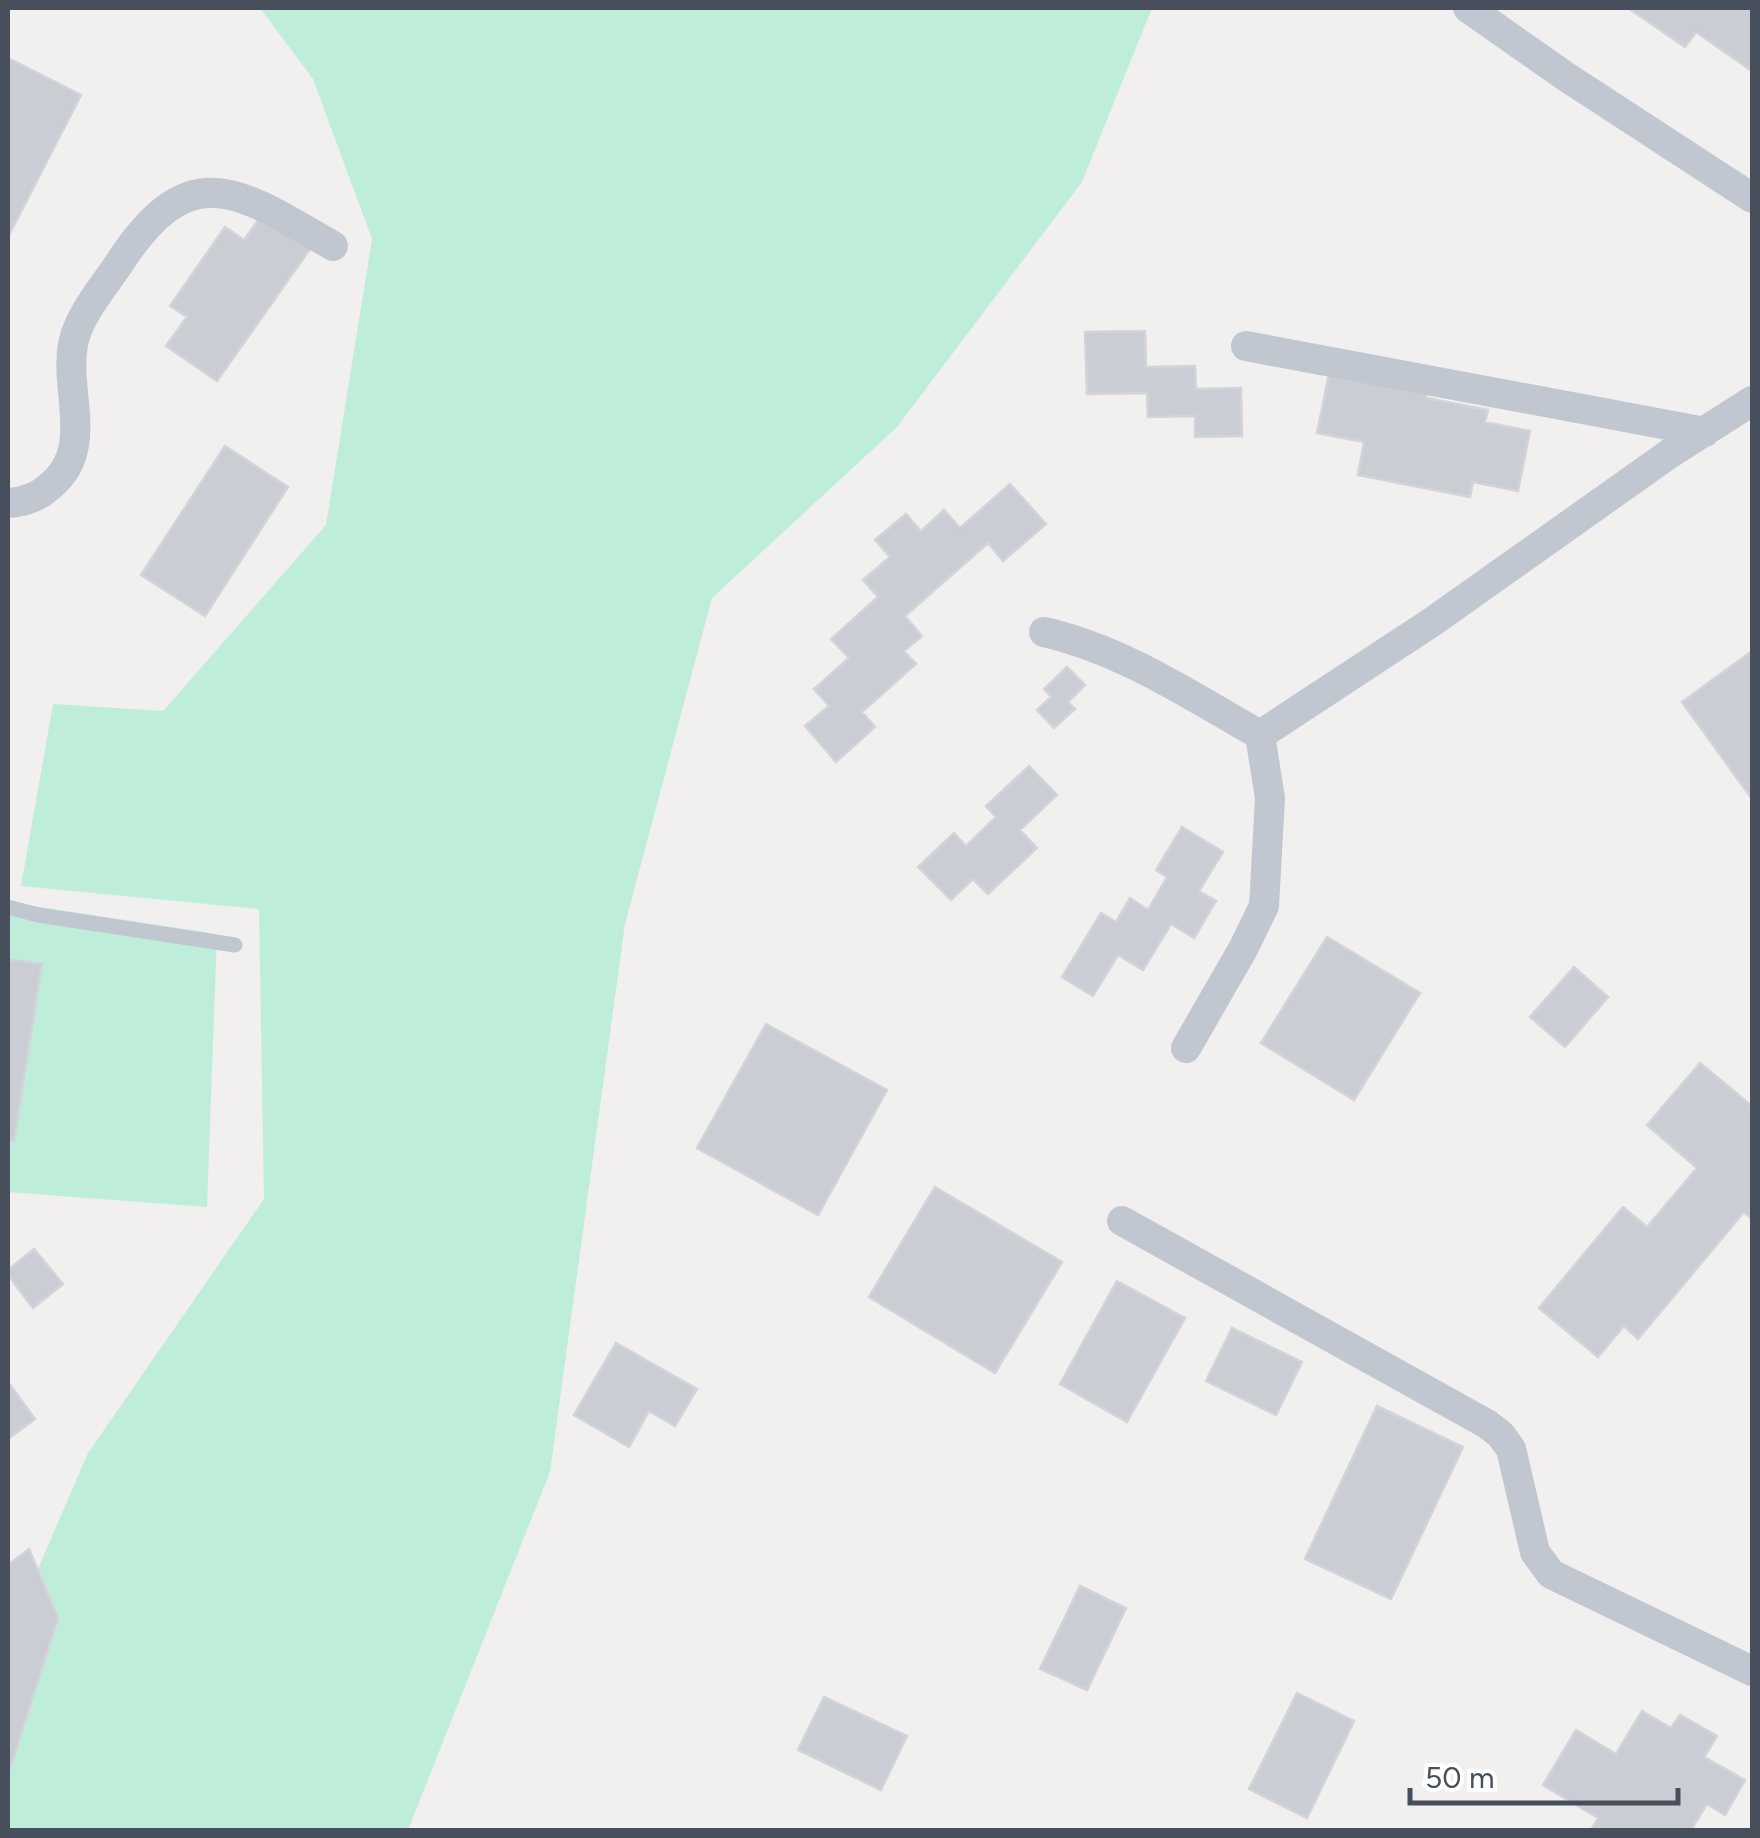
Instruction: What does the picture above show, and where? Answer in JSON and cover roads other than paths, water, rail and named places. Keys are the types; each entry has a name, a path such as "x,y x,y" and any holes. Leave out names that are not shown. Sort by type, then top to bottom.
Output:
{"street":[{"path":"1468,8 1752,198"},
{"path":"8,503 39,495 63,474 70,462 77,434 71,381 78,326 125,254 162,211 182,196 208,190 226,192 276,213 333,246"},
{"path":"1246,346 1704,432"},
{"path":"1260,735 1432,622 1752,401"},
{"path":"1044,632 1082,640 1127,660 1260,735"},
{"path":"1186,1048 1264,906 1270,798 1260,735"},
{"path":"1122,1220 1487,1424 1502,1435 1511,1449 1534,1552 1551,1574 1752,1671"}],"lane":[{"path":"8,907 235,945"}]}
